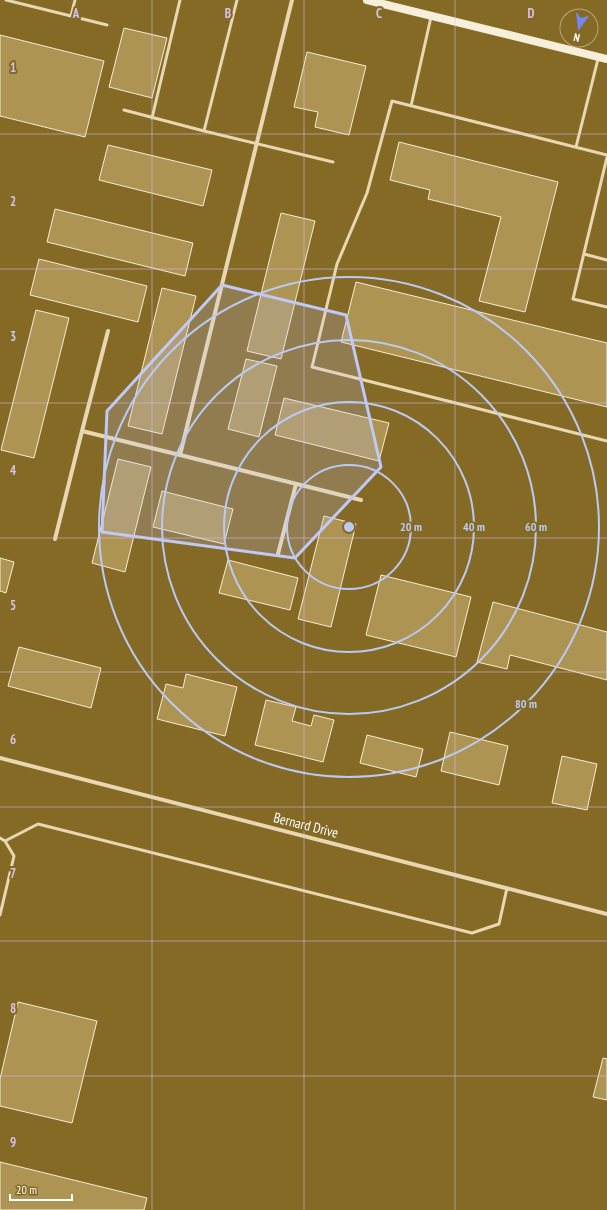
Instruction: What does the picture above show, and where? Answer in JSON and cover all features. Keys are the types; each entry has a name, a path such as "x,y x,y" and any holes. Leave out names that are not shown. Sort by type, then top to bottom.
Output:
{"main road":[{"path":"367,0 603,58"}],"street":[{"path":"180,455 292,0"},
{"path":"55,539 108,331"},
{"path":"82,431 362,500"},
{"path":"278,554 296,484"},
{"name":"Bernard Drive","path":"0,758 607,914"}],"lane":[{"path":"6,0 107,25"},
{"path":"71,16 75,0"},
{"path":"152,118 180,0"},
{"path":"204,131 237,0"},
{"path":"411,106 432,16"},
{"path":"576,147 603,58"},
{"path":"607,307 573,299 607,156 392,101 368,193 337,264 312,367 607,441"},
{"path":"124,110 333,162"},
{"path":"584,254 607,260"},
{"path":"5,841 38,824 472,933 499,924 507,888"},
{"path":"0,838 5,841 14,856 0,914"}],"highlighted area":[{"path":"222,285 346,315 381,467 295,558 102,532 107,411"}],"building":[{"path":"124,28 167,38 152,98 109,87"},
{"path":"0,35 104,61 85,137 0,116"},
{"path":"307,52 366,66 349,135 315,127 318,112 294,107"},
{"path":"399,142 558,182 525,312 479,301 501,217 428,199 430,190 390,180"},
{"path":"108,145 212,170 203,206 99,180"},
{"path":"55,209 193,243 185,276 47,242"},
{"path":"281,213 315,221 281,359 247,351"},
{"path":"39,259 147,286 138,322 30,295"},
{"path":"356,282 607,343 607,407 341,342"},
{"path":"162,288 196,296 162,434 128,426"},
{"path":"36,310 69,318 34,458 1,450"},
{"path":"246,359 277,366 259,437 228,429"},
{"path":"284,398 389,423 379,461 275,435"},
{"path":"118,459 151,467 125,572 92,563"},
{"path":"162,491 233,509 224,544 153,527"},
{"path":"324,516 356,524 331,627 298,619"},
{"path":"0,558 14,562 6,593 0,591"},
{"path":"228,560 298,578 290,610 219,593"},
{"path":"381,575 471,597 456,657 366,635"},
{"path":"493,602 607,632 607,680 510,655 507,669 477,662"},
{"path":"19,647 101,668 91,708 8,686"},
{"path":"186,674 237,687 225,736 157,719 166,684 183,688"},
{"path":"266,700 296,707 292,721 311,726 314,715 334,720 323,762 255,745"},
{"path":"450,732 508,746 499,785 441,771"},
{"path":"367,735 423,749 416,777 360,763"},
{"path":"562,756 597,764 587,810 552,803"},
{"path":"18,1002 97,1021 72,1123 0,1106 0,1079"},
{"path":"603,1058 607,1059 607,1100 593,1097"},
{"path":"0,1162 147,1198 144,1210 0,1210"}]}
